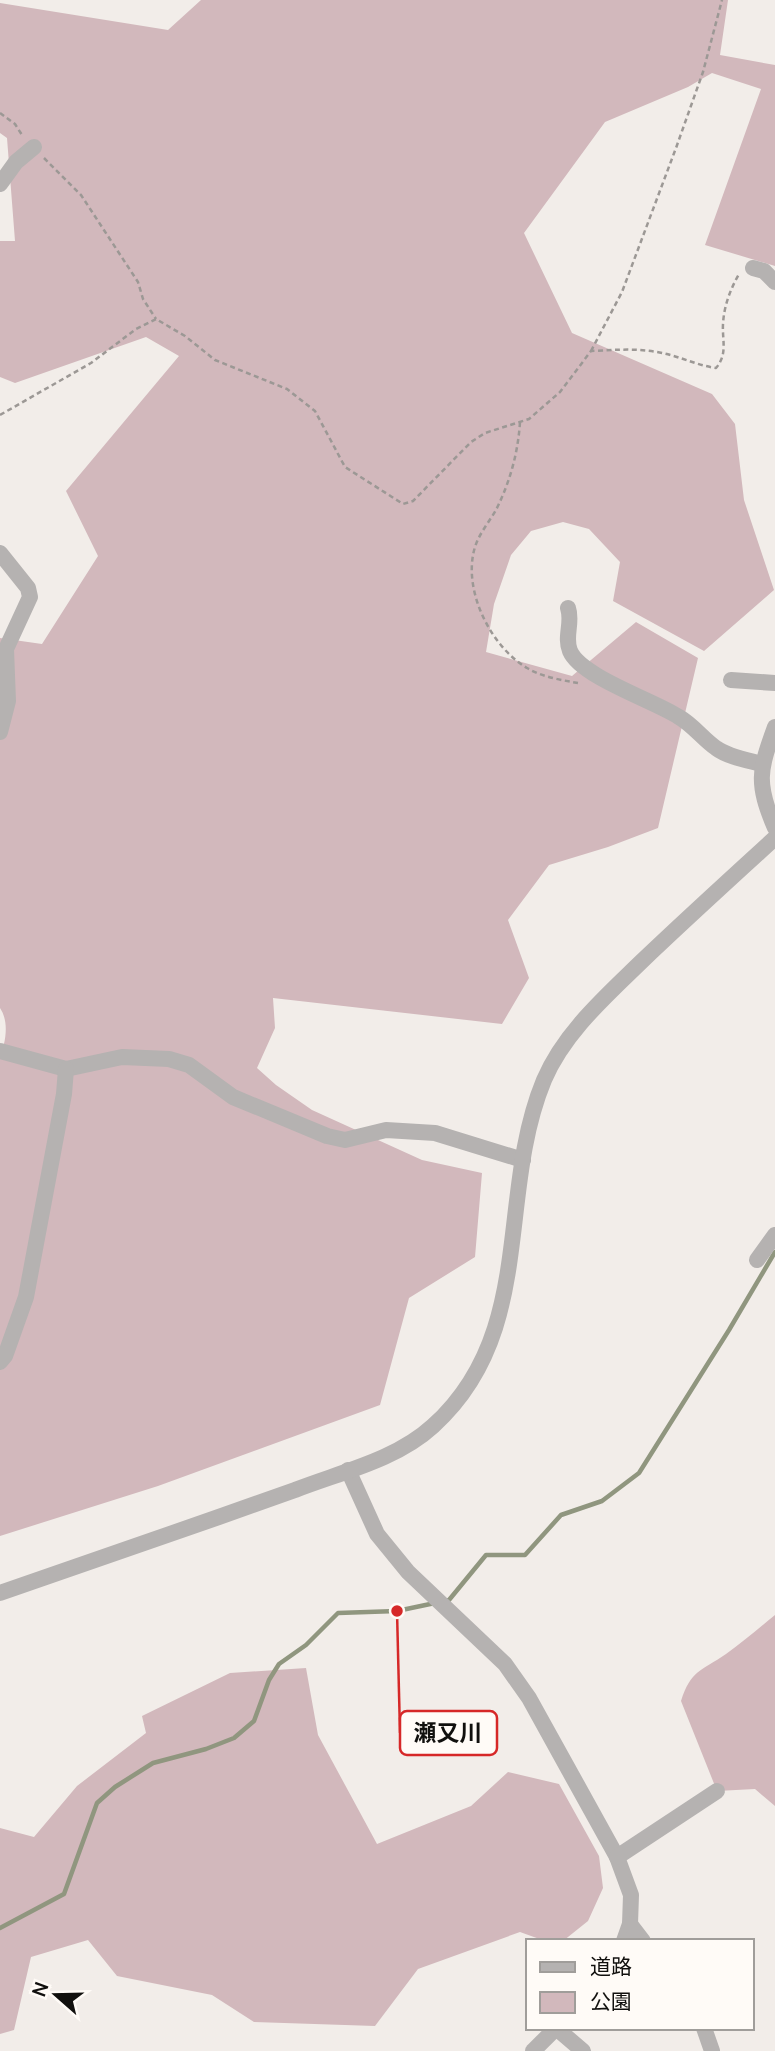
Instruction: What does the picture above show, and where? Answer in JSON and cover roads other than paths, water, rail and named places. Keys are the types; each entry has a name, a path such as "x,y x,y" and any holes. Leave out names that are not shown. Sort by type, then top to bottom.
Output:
{"street":[{"path":"0,184 16,162 34,147"},
{"path":"752,268 764,271 775,282"},
{"path":"0,554 28,588 30,597 6,649 8,701 0,732"},
{"path":"568,608 571,617 568,643 570,651 583,664 628,691 679,716 715,748 762,764"},
{"path":"731,680 775,682"},
{"path":"775,727 760,776 764,803 775,828"},
{"path":"0,1593 394,1453 432,1427 465,1392 476,1375 498,1325 523,1160 531,1120 544,1080 570,1036 618,985 775,838"},
{"path":"0,1051 66,1069 122,1057 169,1059 188,1065 233,1097 327,1136 345,1140 386,1130 435,1133 523,1160"},
{"path":"0,1362 5,1356 26,1297 64,1094 66,1069"},
{"path":"757,1260 775,1235"},
{"path":"348,1470 377,1534 408,1572 505,1664 529,1698 617,1857 631,1895 630,1924 625,1939"},
{"path":"617,1857 717,1791"},
{"path":"630,1924 641,1939"},
{"path":"533,2051 554,2030"},
{"path":"558,2030 583,2051"},
{"path":"705,2030 712,2051"}],"waterway":[{"path":"443,1601 449,1600 486,1555 525,1555 561,1515 602,1501 639,1473 775,1252"},
{"path":"0,1928 64,1894 97,1803 115,1787 153,1763 206,1749 234,1738 254,1721 269,1680 279,1664 306,1645 338,1613 397,1611 435,1603"}],"place":[{"name":"瀬又川","path":"397,1611"}]}
